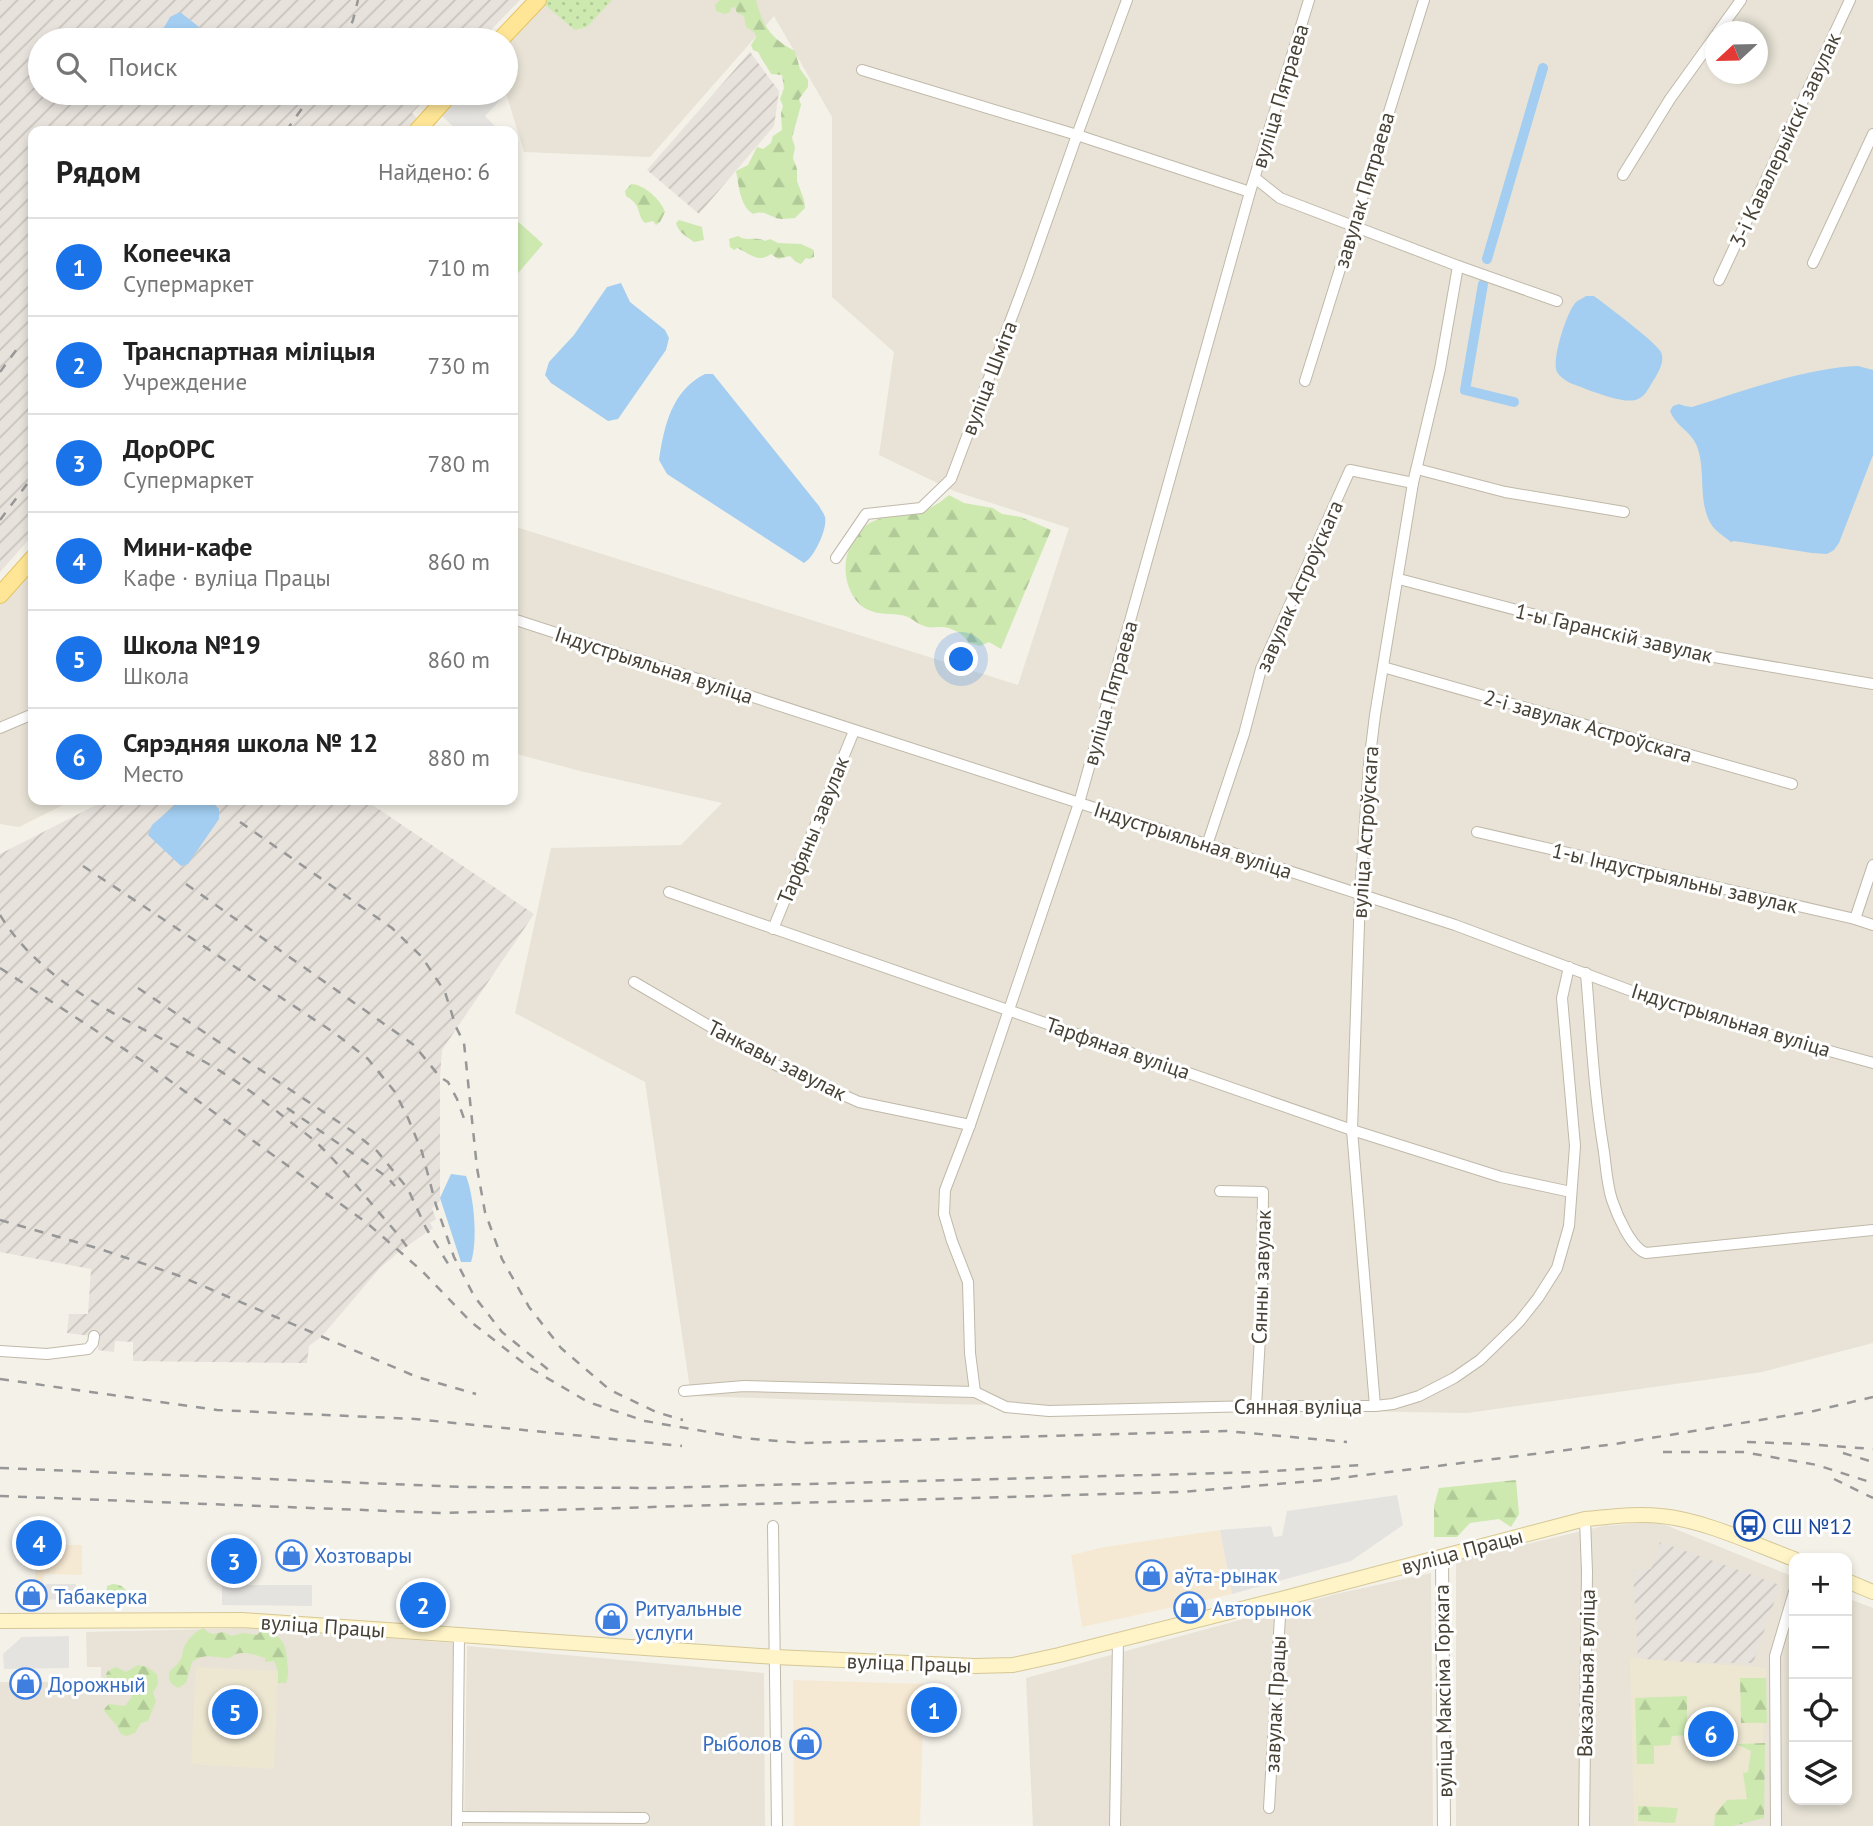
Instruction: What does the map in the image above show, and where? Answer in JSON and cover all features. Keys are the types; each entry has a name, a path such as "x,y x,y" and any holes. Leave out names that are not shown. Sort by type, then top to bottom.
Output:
{"main road":[{"path":"511,28 538,0"},
{"path":"421,126 440,105"},
{"path":"0,595 28,564"},
{"name":"вуліца Працы","path":"0,1621 242,1620 775,1657 975,1666 1013,1665 1281,1599 1585,1519 1630,1514 1662,1516 1705,1526 1789,1557"},
{"path":"1852,1583 1873,1592"}],"street":[{"name":"вуліца Шміта","path":"836,558 866,514 921,508 951,479 1127,0"},
{"name":"вуліца Пятраева","path":"975,1392 968,1282 944,1214 945,1190 970,1125 1079,803 1250,192 1309,0"},
{"name":"завулак Пятраева","path":"1305,381 1424,0"},
{"path":"1726,21 1741,0"},
{"name":"3-і Кавалерыйскі завулак","path":"1719,280 1850,0"},
{"path":"1623,175 1670,99 1705,50"},
{"path":"862,70 1077,135"},
{"path":"1813,264 1873,134"},
{"name":"вуліца Пятраева","path":"1077,135 1250,192"},
{"path":"1255,178 1280,198 1558,301"},
{"name":"вуліца Астроўскага","path":"1375,1406 1352,1130 1360,894 1369,764 1413,483 1440,369 1458,266"},
{"path":"1417,469 1505,492 1624,512"},
{"name":"завулак Астроўскага","path":"1207,845 1244,734 1261,668 1350,470 1413,483"},
{"name":"1-ы Гаранскій завулак","path":"1399,579 1661,648 1873,684"},
{"name":"Індустрыяльная вуліца","path":"518,621 1455,925 1661,1002 1873,1063"},
{"name":"2-і завулак Астроўскага","path":"1384,667 1791,785"},
{"path":"0,728 28,716"},
{"name":"Тарфяны завулак","path":"773,929 854,731"},
{"name":"1-ы Індустрыяльны завулак","path":"1477,832 1873,925"},
{"path":"1855,919 1873,865"},
{"name":"Тарфяная вуліца","path":"670,892 1352,1130 1501,1177 1571,1192"},
{"name":"Сянная вуліца","path":"684,1391 744,1386 975,1392 1006,1407 1049,1411 1375,1406 1419,1396 1454,1378 1501,1342 1538,1298 1557,1269 1569,1226 1575,1146 1562,998 1569,967"},
{"path":"1586,973 1599,1123 1611,1197 1634,1245 1640,1251 1646,1253 1873,1230"},
{"name":"Танкавы завулак","path":"634,982 776,1065 859,1102 970,1125"},
{"name":"Сянны завулак","path":"1220,1192 1263,1192 1262,1303 1256,1406"},
{"path":"0,1351 47,1354 88,1349 94,1336"},
{"name":"Вакзальная вуліца","path":"1584,1826 1587,1572 1585,1519"},
{"path":"773,1526 777,1826"},
{"name":"вуліца Максіма Горкага","path":"1442,1556 1444,1826"},
{"name":"завулак Працы","path":"1269,1808 1281,1599"},
{"path":"1776,1826 1775,1656 1789,1609"},
{"path":"459,1636 457,1821 644,1818"},
{"path":"1115,1826 1118,1640"}],"shaded area":[{"path":"0,0 520,0 493,28 28,28 28,105 420,105 412,113 418,119 412,126 28,126 28,541 0,572"},
{"path":"545,0 1873,0 1873,1343 1762,1372 1467,1413 938,1404 691,1396 645,1082 515,1013 551,848 681,845 722,803 518,754 518,528 1018,685 1069,528 954,491 879,455 894,352 832,297 832,117 774,16 650,157 524,152 510,105 518,105 518,30"},
{"path":"750,52 779,91 774,126 699,214 647,170"},
{"path":"453,105 495,105 485,116 493,126 453,126 442,116"},
{"path":"28,572 28,805 63,805 19,827 0,824 0,603"},
{"path":"96,805 372,805 534,914 442,1050 440,1201 432,1208 436,1219 430,1223 433,1228 380,1268 322,1336 309,1346 307,1363 133,1361 133,1342 115,1341 114,1352 98,1350 100,1337 67,1333 69,1314 88,1314 91,1269 0,1252 0,854"},
{"path":"1397,1495 1403,1525 1351,1561 1232,1594 1220,1530 1271,1526 1274,1537 1282,1536 1287,1511"},
{"path":"1658,1522 1789,1575 1789,1805 1852,1805 1852,1600 1873,1608 1873,1826 1456,1826 1456,1561 1603,1526"},
{"name":"аўта-рынак","path":"1220,1530 1232,1594 1082,1627 1071,1555 1105,1547"},
{"path":"35,1534 47,1534 47,1545 82,1545 82,1575 44,1574 43,1588 35,1588"},
{"path":"1660,1542 1780,1585 1753,1663 1638,1659 1633,1570 1651,1569"},
{"path":"1431,1573 1433,1826 1033,1826 1026,1678 1336,1594"},
{"path":"46,1584 76,1584 76,1599 37,1600 36,1591 45,1591"},
{"path":"222,1585 312,1585 312,1606 222,1605"},
{"path":"259,1628 453,1643 452,1826 0,1826 0,1682 101,1682 101,1667 87,1667 86,1632"},
{"path":"69,1636 69,1668 4,1669 3,1654 22,1637"},
{"path":"467,1646 764,1673 765,1826 464,1826"},
{"path":"1630,1658 1766,1668 1760,1809 1722,1826 1634,1826"},
{"path":"196,1667 278,1671 274,1769 191,1764"},
{"path":"793,1680 924,1684 920,1826 794,1826"}],"green space":[{"path":"539,0 612,0 587,27 575,30"},
{"path":"720,0 756,0 769,30 779,41 795,51 800,69 808,80 808,87 799,99 801,105 792,138 797,181 805,208 795,218 780,219 763,213 753,214 743,201 736,171 748,165 757,147 763,149 771,143 773,136 782,130 783,106 780,99 784,88 782,75 771,74 758,52 753,50 751,45 756,37 754,32 746,27 744,16 737,13 735,7 725,14 716,11 715,5"},
{"path":"631,184 646,190 663,207 665,212 656,225 653,221 645,223 635,203 626,196 625,191"},
{"path":"679,220 702,227 704,240 694,242 685,236 677,226"},
{"path":"518,222 543,244 518,273"},
{"path":"738,236 744,239 770,239 778,243 801,244 814,250 814,257 806,258 801,264 790,256 778,259 771,254 762,258 754,257 730,247 729,239"},
{"path":"949,495 964,503 993,508 1002,514 1021,517 1051,530 1001,649 989,642 980,646 969,643 961,634 950,629 927,627 908,617 871,611 857,601 846,578 848,552 862,529 878,519 927,509"},
{"path":"1516,1480 1519,1514 1511,1527 1499,1519 1470,1523 1457,1537 1434,1537 1434,1506 1439,1488"},
{"path":"113,1584 126,1590 127,1605 117,1607 108,1604 107,1586"},
{"path":"204,1628 213,1634 223,1632 232,1636 267,1632 277,1636 286,1653 286,1683 278,1683 278,1671 274,1661 265,1662 265,1658 243,1653 230,1658 200,1657 192,1662 186,1683 178,1688 174,1686 169,1680 170,1671 178,1664 190,1638"},
{"path":"138,1665 157,1674 158,1684 153,1693 156,1701 148,1721 141,1723 135,1733 126,1736 120,1733 104,1711 109,1704 125,1706 132,1696 131,1692 125,1685 109,1686 106,1674 116,1667 126,1672"},
{"path":"1740,1678 1766,1678 1767,1723 1741,1723"},
{"path":"1687,1696 1687,1735 1672,1736 1670,1745 1654,1746 1654,1764 1637,1764 1635,1698"},
{"path":"1765,1743 1764,1818 1733,1826 1714,1826 1715,1814 1727,1800 1747,1799 1743,1773 1748,1772 1751,1751 1736,1744"},
{"path":"1638,1806 1678,1808 1675,1823 1638,1821"}],"water":[{"path":"180,12 199,27 164,28 170,17"},
{"path":"621,283 630,302 665,330 669,338 666,350 618,419 608,421 551,383 545,375 549,362 574,335 607,287"},
{"path":"1586,296 1594,296 1661,352 1662,362 1658,372 1641,398 1632,401 1604,396 1570,383 1557,372 1556,357 1564,325 1572,307"},
{"path":"1858,366 1873,370 1873,455 1834,550 1827,554 1812,553 1731,542 1720,534 1713,527 1704,505 1701,464 1696,444 1672,416 1670,411 1673,406 1679,404 1692,407 1796,376"},
{"path":"705,374 713,374 824,514 822,535 816,549 804,563 667,474 659,460 671,410 685,389"},
{"path":"175,805 215,805 219,809 219,819 188,864 181,866 148,835 152,825"},
{"path":"451,1174 466,1176 469,1185 475,1231 471,1262 461,1262 440,1198"}],"waterway":[{"path":"1487,259 1543,68"},
{"path":"1483,284 1465,390 1514,402"}],"railway":[{"path":"350,28 358,0"},
{"path":"290,126 304,105"},
{"path":"0,372 17,349"},
{"path":"0,520 28,483"},
{"path":"240,822 392,928 422,957 445,992 464,1043 477,1168 485,1212 502,1259 529,1307 561,1348 610,1390 656,1412 683,1420"},
{"path":"83,866 336,1034 368,1059 395,1092 408,1118 422,1152 454,1257 474,1296 502,1332 550,1371"},
{"path":"186,884 414,1045 440,1077 448,1082 466,1124"},
{"path":"0,915 19,941 41,964 66,984 226,1075 310,1137 348,1176 411,1253"},
{"path":"0,968 147,1064 367,1223 422,1271 471,1322 530,1368 588,1402 645,1421 743,1438 803,1443 1226,1431 1347,1442"},
{"path":"138,988 352,1131 377,1151 408,1189 426,1228 450,1267"},
{"path":"287,1108 387,1177 395,1186"},
{"path":"0,1220 177,1275 417,1377 476,1394"},
{"path":"0,1379 217,1410 415,1419 682,1446"},
{"path":"0,1496 441,1513 1180,1492 1324,1480 1615,1444 1814,1411 1873,1397"},
{"path":"1747,1442 1873,1449"},
{"path":"1663,1452 1743,1452 1817,1465 1873,1483"},
{"path":"1843,1453 1873,1462"},
{"path":"0,1468 463,1487 654,1488 1261,1472 1361,1465"},
{"path":"1834,1479 1873,1498"}],"place":[{"name":"СШ №12","path":"1749,1526"},
{"name":"Мини-кафе","path":"39,1543"},
{"name":"Хозтовары","path":"291,1555"},
{"name":"ДорОРС","path":"234,1561"},
{"name":"аўта-рынак","path":"1151,1575"},
{"name":"Табакерка","path":"31,1596"},
{"name":"Транспартная міліцыя","path":"423,1605"},
{"name":"Авторынок","path":"1189,1608"},
{"name":"Ритуальные услуги","path":"612,1620"},
{"name":"Дорожный","path":"25,1684"},
{"name":"Копеечка","path":"934,1710"},
{"name":"Школа №19","path":"235,1712"},
{"name":"Сярэдняя школа № 12","path":"1711,1734"},
{"name":"Рыболов","path":"805,1743"}]}
